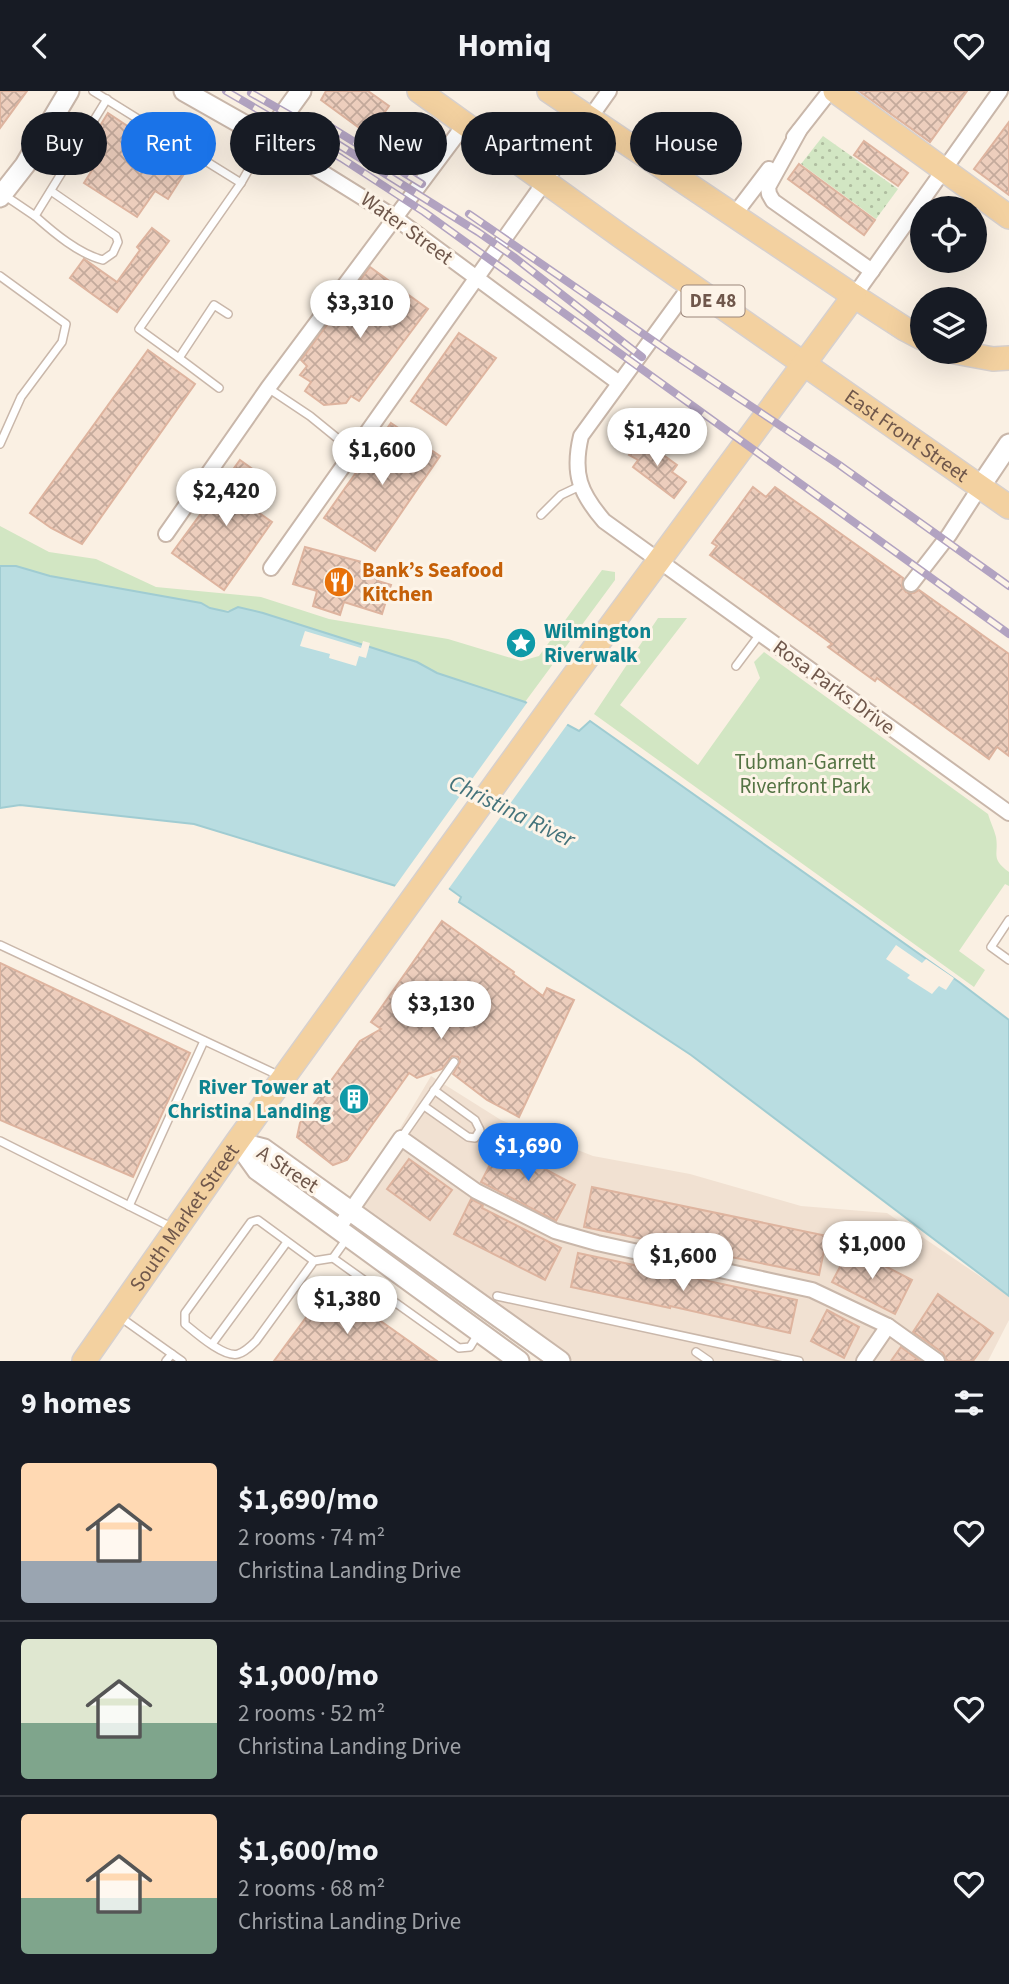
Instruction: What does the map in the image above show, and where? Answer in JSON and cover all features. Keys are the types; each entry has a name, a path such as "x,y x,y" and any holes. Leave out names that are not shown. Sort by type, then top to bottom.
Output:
{"main road":[{"name":"DE 48","path":"419,91 461,121"},
{"path":"549,91 581,112"},
{"path":"833,91 1009,217"},
{"path":"616,136 910,332"},
{"name":"DE 48","path":"534,175 804,364"},
{"name":"South Market Street","path":"85,1361 283,1078 559,696 854,296"},
{"path":"987,358 1009,358"},
{"name":"East Front Street","path":"804,364 1009,507"}],"street":[{"path":"1,195 32,154 69,91"},
{"name":"Water Street","path":"184,91 230,117"},
{"path":"286,112 302,91"},
{"path":"594,112 610,91"},
{"path":"734,215 833,91"},
{"path":"854,296 1000,91"},
{"path":"166,534 268,388 461,129"},
{"path":"799,131 768,187 769,194 774,201 872,271"},
{"name":"Water Street","path":"328,175 394,217 619,383"},
{"path":"271,568 549,175"},
{"path":"580,486 577,466 581,436 691,285"},
{"path":"911,584 949,535 1009,444"},
{"name":"Rosa Parks Drive","path":"580,486 589,504 604,521 1009,813"},
{"path":"343,1233 350,1212 401,1138 476,1191 571,1237 802,1286 827,1295 888,1326 937,1361"},
{"name":"A Street","path":"237,1142 264,1149 560,1361"},
{"name":"A Street","path":"237,1142 257,1170 519,1361"},
{"path":"864,1361 888,1326"}],"lane":[{"path":"93,91 241,183"},
{"path":"36,216 107,99"},
{"path":"219,388 139,329 246,175"},
{"path":"1,195 36,216 48,228 93,257 103,260 113,253 118,242 116,236 51,191"},
{"path":"0,276 66,324 62,342 21,397 0,444"},
{"path":"179,358 214,305 228,314"},
{"path":"268,388 310,416 354,451"},
{"path":"541,515 561,495 580,486"},
{"path":"736,666 760,633"},
{"path":"1009,920 991,947 1009,960"},
{"path":"0,945 283,1078"},
{"path":"128,1206 204,1041"},
{"path":"401,1138 454,1062"},
{"path":"424,1106 468,1137 475,1138 478,1135 480,1130 475,1120 434,1090"},
{"path":"0,1141 176,1230"},
{"path":"314,1261 256,1341 236,1355 227,1354 185,1324 185,1313 251,1222 258,1220 314,1261 333,1258 459,1348 470,1347 479,1332"},
{"path":"333,1258 343,1233"},
{"path":"212,1344 287,1242"},
{"path":"497,1296 799,1361"},
{"path":"117,1315 169,1358 182,1361"},
{"path":"696,1352 709,1361"}],"shaded area":[{"path":"431,1076 501,1120 593,1156 690,1174 801,1206 887,1213 1009,1296 1009,1320 988,1361 573,1361 353,1208"}],"green space":[{"path":"823,136 898,189 876,219 801,164"},
{"path":"0,526 49,552 96,559 156,587 261,597 329,619 448,639 521,661 539,656 602,570 615,572 615,580 525,702 437,673 417,662 239,607 220,610 201,603 50,576 16,566 0,566"},
{"name":"Tubman-Garrett Riverfront Park","path":"658,618 687,618 620,705 698,765 760,678 754,662 764,652 988,814 996,837 997,860 1009,872 1009,886 1005,884 959,951 985,970 974,987 594,714"}],"water":[{"name":"Christina River","path":"0,566 16,566 50,576 201,603 228,612 238,607 263,613 417,662 437,673 525,702 579,731 590,721 959,982 1009,1020 1009,1296 691,1055 459,902 461,897 414,863 396,886 194,824 20,805 0,808"}],"pier":[{"path":"305,631 361,648 363,641 370,643 366,658 359,656 356,666 329,658 330,654 300,646"},
{"path":"529,700 569,722 447,891 414,868 398,889 393,889"},
{"path":"896,945 922,963 926,959 954,978 946,990 939,986 932,994 907,978 910,975 886,959"}],"building":[{"path":"0,91 27,91 0,128"},
{"path":"326,91 368,91 389,106 385,112 354,112 354,124 321,100"},
{"path":"859,91 967,91 930,142"},
{"path":"107,115 121,122 121,175 183,175 168,199 155,191 137,217 84,183 89,175 107,175"},
{"path":"1009,122 1009,195 974,169"},
{"path":"864,141 908,173 898,186 854,155"},
{"path":"799,164 875,220 864,235 788,179"},
{"path":"152,228 169,241 117,312 70,278 84,259 117,282 140,250 137,247"},
{"path":"370,267 428,309 359,401 351,396 346,403 324,405 305,391 311,382 300,375 307,366 301,360"},
{"path":"459,333 496,358 446,425 411,401"},
{"path":"148,350 195,384 82,544 51,528 30,513"},
{"path":"391,423 440,456 375,551 324,518"},
{"path":"641,439 677,465 672,472 686,482 674,498 633,467 638,460 629,455"},
{"path":"240,460 261,475 255,485 267,493 255,510 272,522 224,590 172,553"},
{"path":"753,487 766,497 775,487 903,578 902,587 906,592 914,593 919,590 1009,654 1009,756 997,747 989,759 877,678 875,681 828,647 832,644 710,555 717,546 712,543"},
{"path":"305,547 366,563 361,571 379,576 378,581 391,585 382,614 344,602 340,615 313,606 317,591 293,584"},
{"path":"442,921 543,996 547,988 574,1000 519,1117 487,1100 453,1074 460,1062 458,1057 452,1056 442,1069 417,1078 409,1073 347,1160 333,1165 297,1137 300,1123 360,1041 381,1029 371,1022"},
{"path":"0,963 190,1053 133,1177 0,1120"},
{"path":"500,1145 575,1185 556,1221 481,1182"},
{"path":"409,1159 452,1190 430,1220 387,1189"},
{"path":"592,1187 827,1236 819,1275 584,1227"},
{"path":"471,1199 483,1205 482,1208 561,1248 545,1280 454,1234"},
{"path":"850,1248 912,1280 895,1314 832,1282"},
{"path":"578,1253 797,1300 790,1333 571,1287"},
{"path":"330,1285 437,1361 274,1361"},
{"path":"938,1294 993,1333 973,1361 947,1361 943,1353 913,1332"},
{"path":"827,1310 859,1327 844,1358 811,1341"},
{"path":"901,1347 920,1361 891,1361"}],"railway":[{"path":"226,91 341,158 424,212 1009,634"},
{"path":"251,93 478,232 642,357"},
{"path":"340,133 422,184"},
{"path":"469,214 838,464 1009,586"}],"place":[{"name":"Bank’s Seafood Kitchen","path":"339,582"},
{"name":"Wilmington Riverwalk","path":"521,643"},
{"name":"River Tower at Christina Landing","path":"354,1099"}]}
